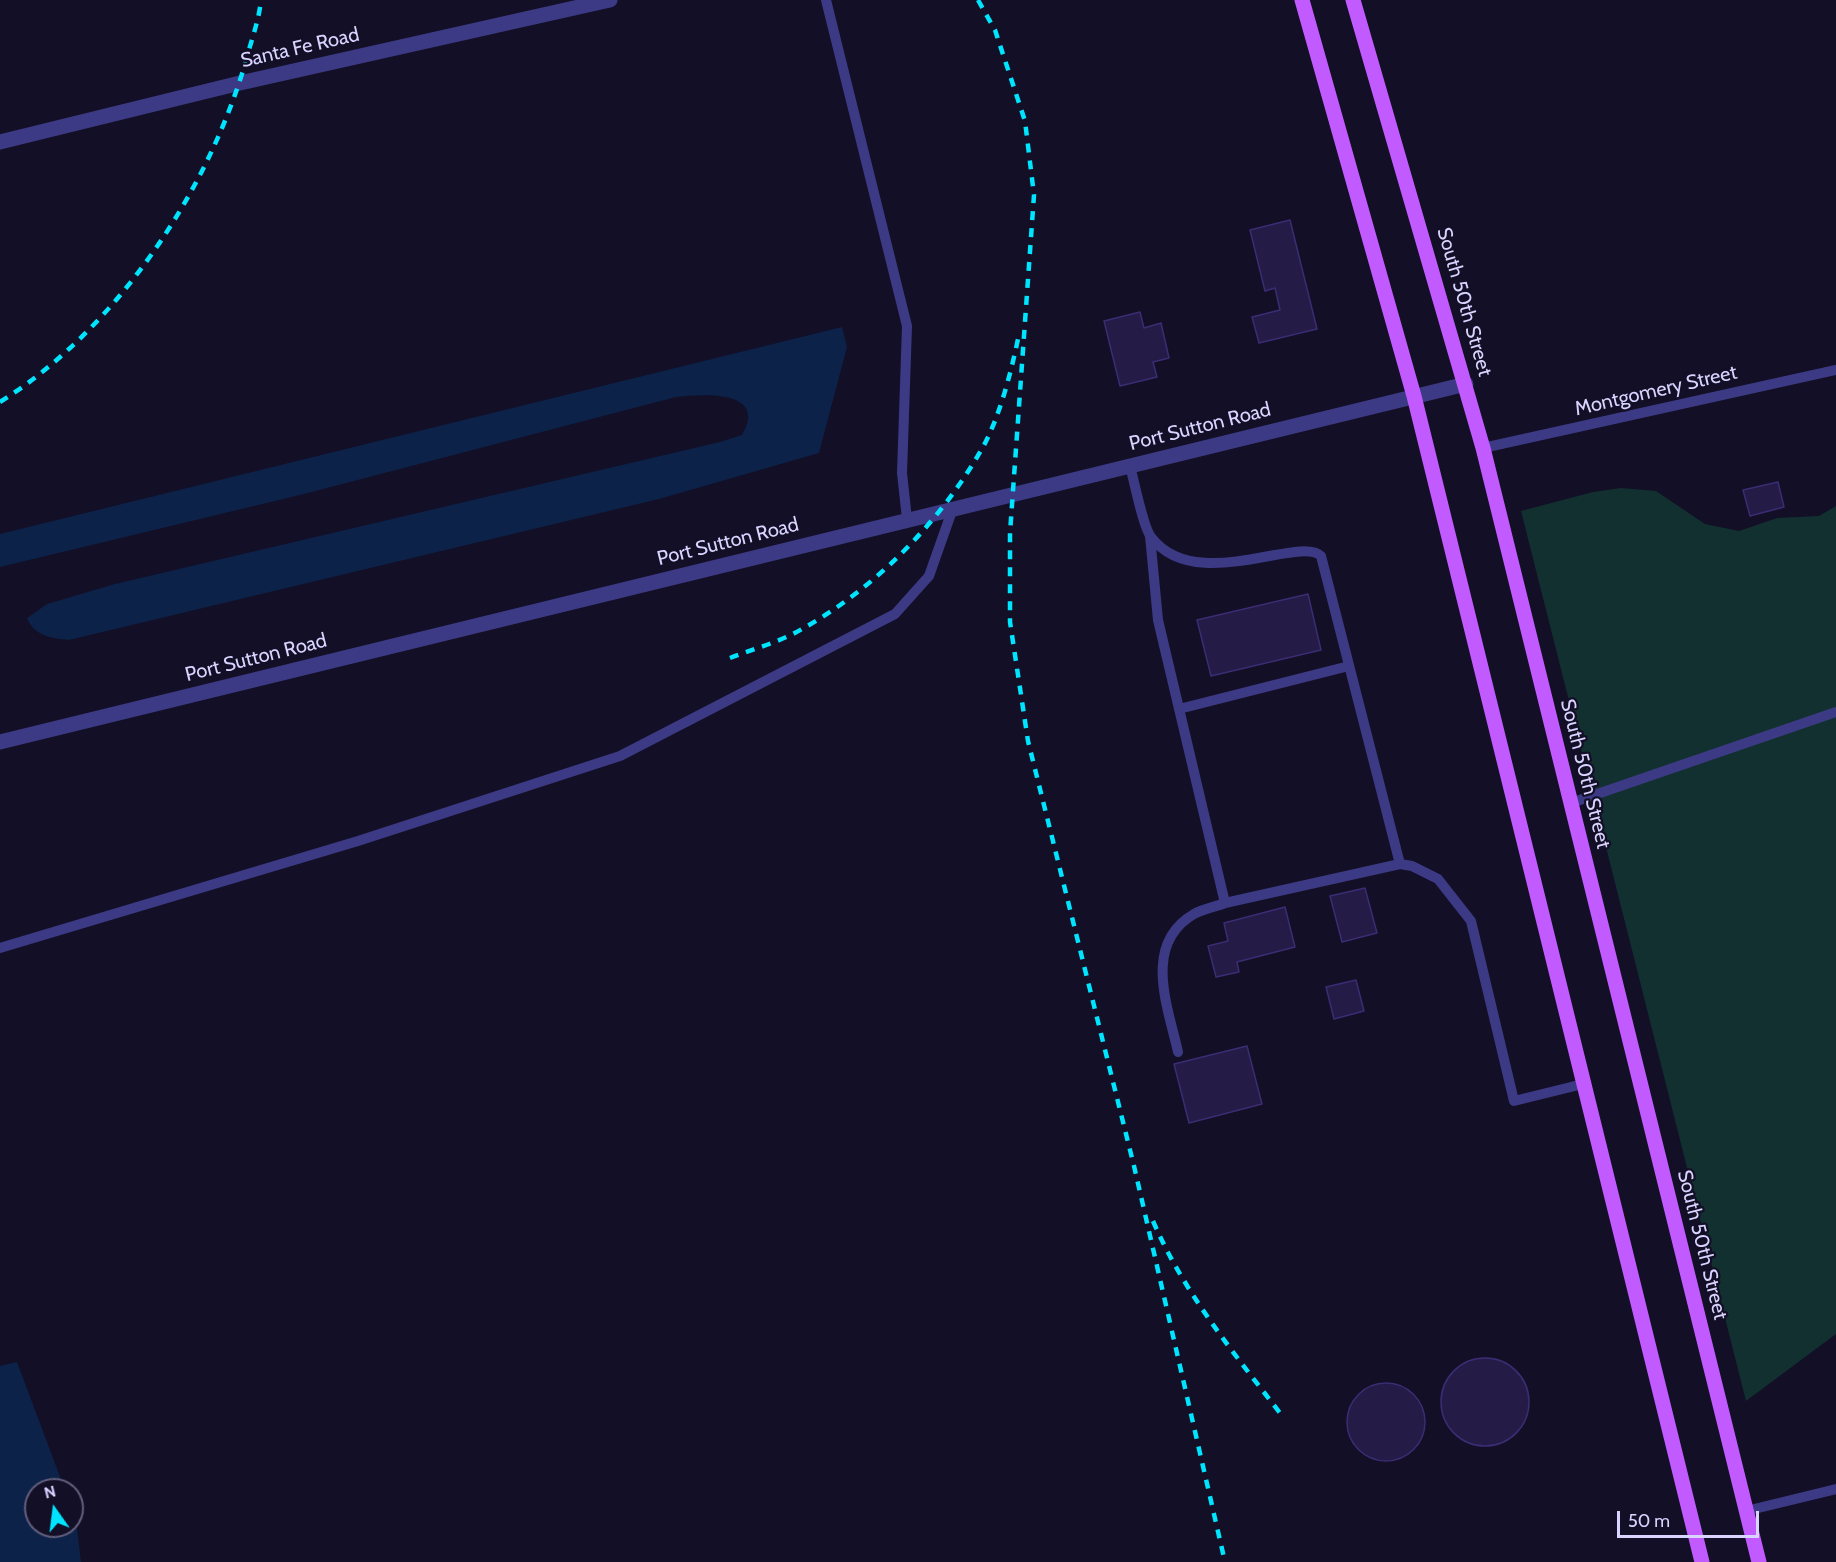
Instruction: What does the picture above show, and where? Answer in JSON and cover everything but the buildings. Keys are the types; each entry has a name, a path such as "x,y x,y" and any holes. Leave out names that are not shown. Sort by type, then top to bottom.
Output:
{"main road":[{"path":"1302,0 1414,396 1702,1562"},
{"name":"South 50th Street","path":"1353,0 1483,448 1758,1562"}],"street":[{"name":"Santa Fe Road","path":"0,142 240,83 610,0"},
{"name":"Port Sutton Road","path":"0,742 1466,384"}],"lane":[{"path":"826,0 907,326 902,473 907,519"},
{"name":"Montgomery Street","path":"1483,448 1836,370"},
{"path":"1130,466 1150,536 1158,620 1225,903"},
{"path":"0,948 358,841 620,756 895,614 929,576 952,508"},
{"path":"1150,536 1171,554 1201,562 1239,563 1303,550 1316,552 1324,562 1400,864"},
{"path":"1179,709 1349,666"},
{"path":"1571,803 1836,712"},
{"path":"1178,1052 1162,982 1161,965 1166,947 1184,921 1196,913 1225,903 1400,864 1412,866 1438,879 1471,921 1514,1101 1583,1084"},
{"path":"1746,1511 1836,1489"}],"green space":[{"path":"1621,488 1656,491 1705,524 1739,531 1777,518 1819,516 1836,506 1836,1334 1746,1401 1521,511 1593,492"}],"water":[{"path":"842,327 847,347 819,453 659,499 69,640 50,637 39,632 34,629 27,618 47,604 115,584 720,442 742,435 748,420 747,409 740,402 715,396 676,397 304,494 0,567 0,534"},
{"path":"17,1362 60,1478 24,1478 24,1538 78,1538 81,1562 0,1562 0,1366"}],"railway":[{"path":"0,402 43,372 83,336 120,296 154,252 183,205 231,107 259,15 261,0"},
{"path":"978,0 995,30 1025,121 1034,195 1010,533 1010,622 1028,741 1134,1166 1225,1562"},
{"path":"730,658 785,638 856,594 881,573 927,526 966,474 989,435 1005,392 1019,334"},
{"path":"1153,1221 1179,1273 1194,1297 1280,1413"}]}
